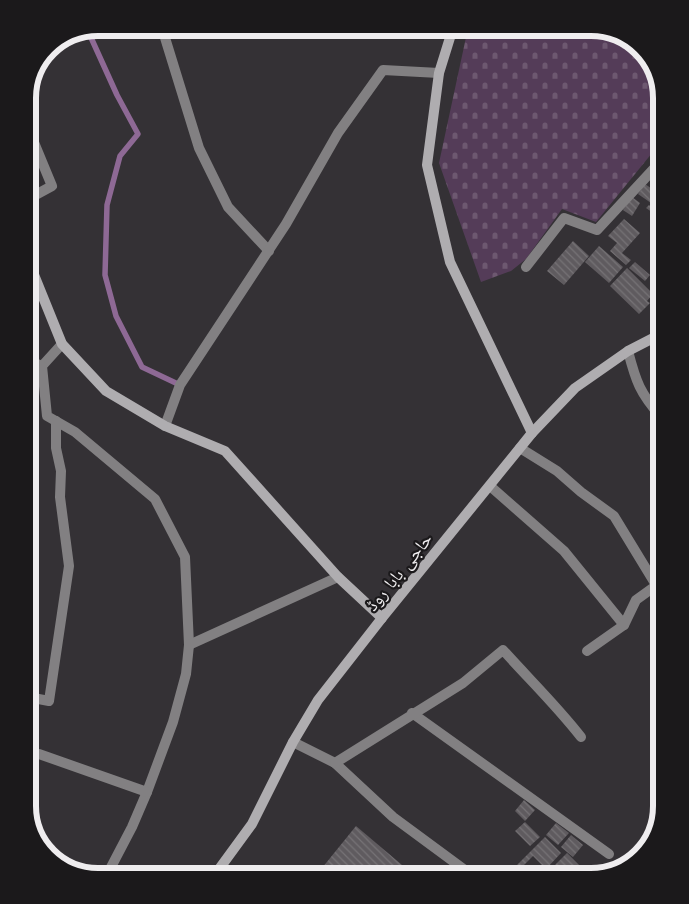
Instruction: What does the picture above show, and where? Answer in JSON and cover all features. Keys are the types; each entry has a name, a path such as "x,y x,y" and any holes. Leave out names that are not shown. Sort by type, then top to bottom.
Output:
{"street":[{"path":"164,36 198,148 228,207 269,251"},
{"path":"451,36 439,73 426,165 450,262 532,433"},
{"path":"165,426 180,385 227,311 269,251 338,133 383,70 439,73"},
{"path":"36,147 52,186 36,195"},
{"path":"526,267 564,218 597,230 653,171"},
{"path":"36,280 62,344 106,391 165,426 225,451 338,577 382,618"},
{"name":"حاجی بابا روڈ","path":"220,868 252,824 293,742 318,700 532,433 576,388 628,351 653,338"},
{"path":"62,344 42,366 47,416 75,432 155,499 185,557 189,644 186,674 173,722 147,792 132,827 111,868"},
{"path":"628,351 636,383 653,407"},
{"path":"36,363 42,366"},
{"path":"36,699 49,701 69,566 60,497 61,471 56,448 56,421"},
{"path":"520,448 557,471 581,492 614,516 653,574"},
{"path":"490,486 564,552 624,625"},
{"path":"189,644 338,577"},
{"path":"587,651 624,625 636,600 653,587"},
{"path":"335,763 412,713 463,683 503,650 563,714 581,737"},
{"path":"412,713 608,854"},
{"path":"293,742 335,763 393,817 462,868"},
{"path":"40,754 147,792"}],"green space":[{"path":"466,36 595,36 607,38 635,54 651,82 653,98 653,152 596,222 562,209 526,259 511,271 481,282 439,163"}],"building":[{"path":"645,184 653,190 653,200 651,203 638,194"},
{"path":"632,197 640,203 632,216 623,210"},
{"path":"649,205 652,207 653,206 653,213 646,208"},
{"path":"624,219 640,233 622,253 631,260 626,265 610,251 617,243 608,236"},
{"path":"573,241 589,256 564,285 547,271"},
{"path":"599,246 623,267 609,283 585,262"},
{"path":"635,262 650,275 645,281 629,268"},
{"path":"627,268 653,294 647,301 650,303 639,314 610,286"},
{"path":"524,800 535,810 525,821 515,811"},
{"path":"525,822 540,837 530,846 515,831"},
{"path":"556,823 569,833 558,845 546,835"},
{"path":"356,826 406,868 322,868"},
{"path":"571,835 583,845 573,857 561,847"},
{"path":"545,837 561,853 547,868 533,856 521,868 514,868"},
{"path":"567,853 582,868 556,868 554,866"}],"waterway":[{"path":"91,37 117,95 138,134 120,156 107,205 105,275 116,316 142,367 180,385"}]}
